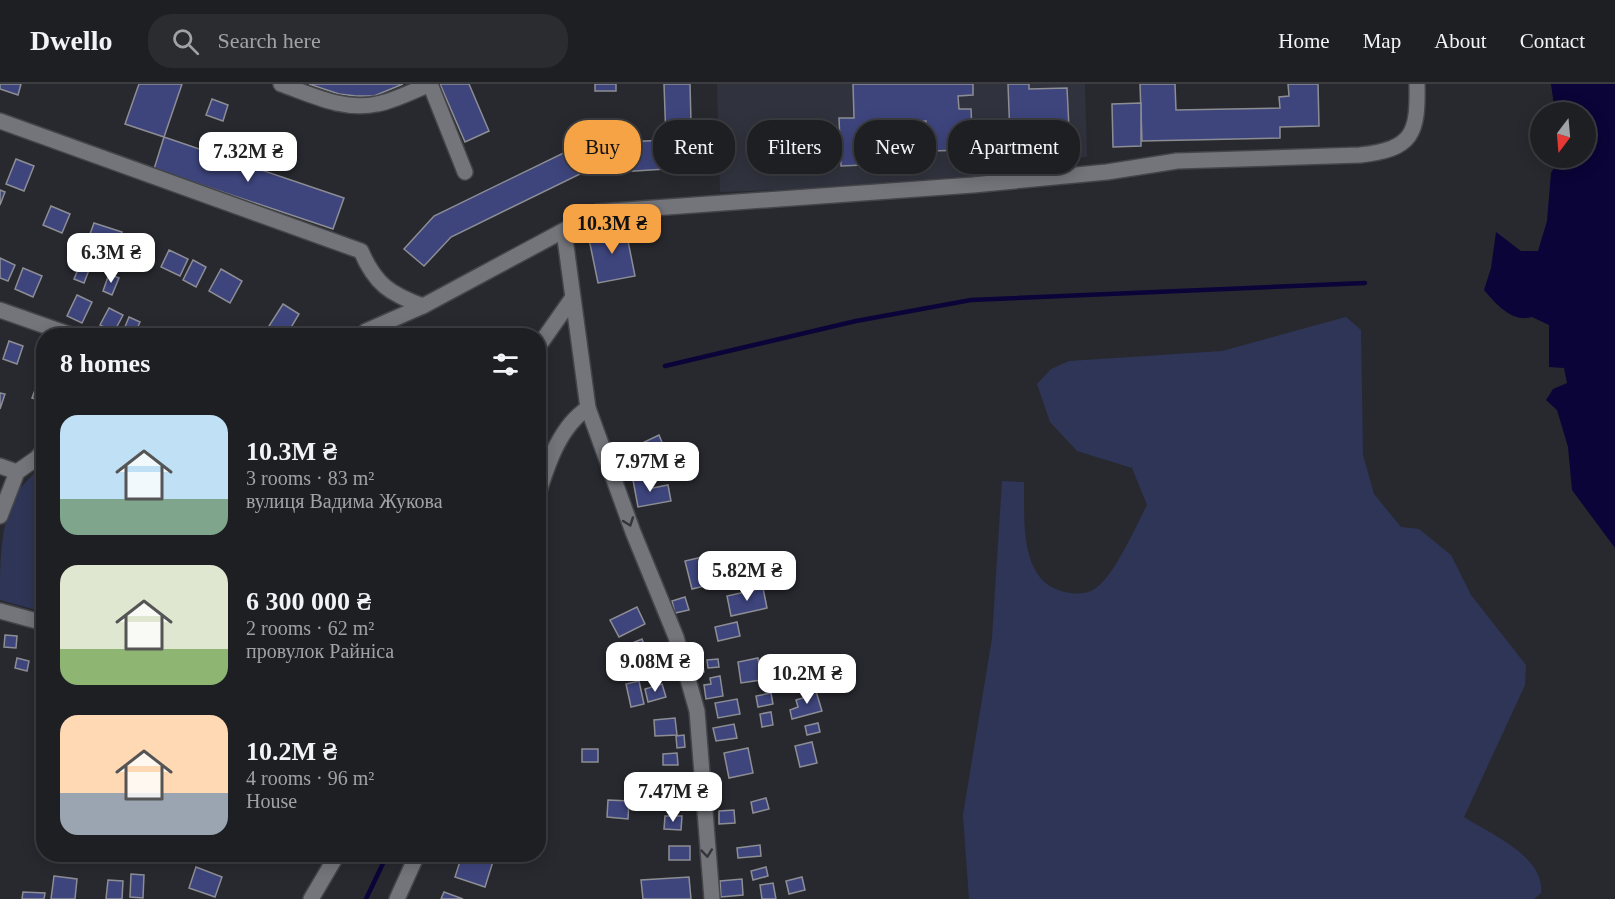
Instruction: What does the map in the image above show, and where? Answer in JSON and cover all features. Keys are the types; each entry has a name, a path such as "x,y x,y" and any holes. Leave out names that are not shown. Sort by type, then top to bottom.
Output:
{"street":[{"path":"281,84 340,105 356,107 378,104 430,84 465,172"},
{"path":"373,328 423,306 598,212 973,185 1107,172 1177,161 1360,155 1388,152 1409,139 1414,129 1417,84"},
{"path":"0,121 361,251 372,275 379,282 402,298 423,306"},
{"path":"564,231 571,300 588,408 633,532 675,637 697,711 712,899"},
{"path":"546,336 571,300"},
{"path":"0,310 50,328"},
{"path":"546,470 574,417 588,408"},
{"path":"0,516 17,472 36,459"},
{"path":"0,466 17,472"},
{"path":"0,611 36,621"},
{"path":"311,899 333,862"},
{"path":"397,899 414,862"}],"shaded area":[{"path":"717,84 1085,84 1087,157 1080,158 1080,120 948,120 948,174 996,174 806,189 720,192 720,174 735,174 735,120 718,120"},
{"path":"1551,84 1615,84 1615,548 1572,490 1568,447 1557,410 1546,400 1553,389 1567,383 1564,368 1549,367 1549,325 1532,317 1511,315 1484,290 1491,268 1496,232 1521,251 1538,251 1547,221 1551,173 1554,168 1596,168 1596,102 1554,102"},
{"path":"1346,317 1361,330 1363,455 1374,494 1401,527 1419,529 1451,555 1471,595 1526,665 1525,685 1464,817 1501,839 1525,857 1540,880 1541,893 1534,899 969,899 963,815 992,638 1002,481 1024,482 1025,528 1031,560 1037,573 1047,584 1069,593 1085,593 1101,584 1116,564 1147,505 1132,468 1077,451 1050,422 1037,384 1051,369 1069,361 1222,351"},
{"path":"36,470 36,610 0,600 2,544 7,516 17,492"}],"building":[{"path":"0,84 21,84 18,95 0,89"},
{"path":"139,84 182,84 164,137 125,124"},
{"path":"309,84 403,84 374,96 356,96 339,94"},
{"path":"440,84 469,84 489,131 465,142"},
{"path":"595,84 616,84 616,91 595,91"},
{"path":"664,84 690,84 691,120 665,120"},
{"path":"853,84 973,84 973,95 958,96 959,109 971,109 972,120 948,120 948,151 936,151 936,120 854,120 854,165 842,166 842,120 839,118 854,118"},
{"path":"1008,84 1029,84 1029,89 1067,88 1069,120 1009,120"},
{"path":"1140,84 1175,84 1176,110 1280,108 1279,97 1289,96 1288,84 1318,84 1319,126 1280,127 1280,138 1142,141"},
{"path":"212,99 228,105 223,121 206,115"},
{"path":"1141,103 1141,146 1113,147 1112,104"},
{"path":"164,137 344,198 333,229 154,169"},
{"path":"641,141 653,141 653,170 641,171"},
{"path":"564,153 564,174 580,174 451,237 424,266 404,249 434,216"},
{"path":"16,159 34,166 24,191 6,184"},
{"path":"0,190 5,192 0,205"},
{"path":"51,206 70,214 62,233 43,225"},
{"path":"94,223 122,232 114,255 86,245"},
{"path":"625,226 635,276 598,283 588,234"},
{"path":"169,250 188,259 180,276 161,267"},
{"path":"0,258 15,265 8,281 0,278"},
{"path":"193,260 206,267 196,287 183,280"},
{"path":"79,267 89,270 84,283 74,279"},
{"path":"23,268 42,276 33,297 15,289"},
{"path":"221,269 242,281 230,303 209,291"},
{"path":"109,274 119,278 112,295 103,291"},
{"path":"77,295 92,302 82,323 67,316"},
{"path":"283,304 299,314 291,328 269,326"},
{"path":"109,308 123,315 116,328 106,328 100,325"},
{"path":"129,317 140,322 137,328 124,328"},
{"path":"9,341 23,346 17,364 3,359"},
{"path":"36,387 36,399 32,398"},
{"path":"0,393 5,394 0,409"},
{"path":"659,435 666,452 645,461 638,445"},
{"path":"634,454 637,469 621,472 617,458"},
{"path":"650,477 652,488 668,485 671,501 638,507 633,480"},
{"path":"715,554 721,582 692,589 685,561"},
{"path":"763,588 767,608 731,616 727,596"},
{"path":"685,597 689,610 675,613 672,601"},
{"path":"637,607 645,624 619,637 610,620"},
{"path":"737,622 740,636 718,641 715,627"},
{"path":"5,635 17,636 16,648 4,647"},
{"path":"642,639 645,647 633,652 630,644"},
{"path":"654,652 658,663 646,668 641,657"},
{"path":"17,658 29,661 27,671 15,668"},
{"path":"758,658 761,680 741,683 738,662"},
{"path":"718,659 719,667 708,668 707,660"},
{"path":"702,660 704,672 693,674 690,662"},
{"path":"634,662 639,674 631,678 625,665"},
{"path":"720,676 723,696 706,699 704,685 711,684 710,678"},
{"path":"639,681 644,704 631,707 626,684"},
{"path":"662,684 666,697 648,702 645,689"},
{"path":"815,688 822,711 792,719 790,710 798,707 796,700 806,697 804,691"},
{"path":"771,693 773,704 758,707 756,696"},
{"path":"737,699 740,714 718,718 715,703"},
{"path":"771,712 773,725 762,727 760,714"},
{"path":"675,718 677,735 655,736 654,720"},
{"path":"818,723 820,732 807,735 805,726"},
{"path":"734,724 737,738 716,741 713,728"},
{"path":"684,735 685,747 677,748 676,736"},
{"path":"812,742 817,763 800,767 795,746"},
{"path":"748,748 753,773 729,778 724,753"},
{"path":"582,749 598,749 598,762 582,762"},
{"path":"677,753 678,765 663,765 663,754"},
{"path":"651,778 664,778 664,799 651,800"},
{"path":"667,780 683,780 683,794 667,794"},
{"path":"766,798 769,809 753,813 751,802"},
{"path":"608,800 629,801 628,819 607,817"},
{"path":"734,810 735,823 719,824 719,811"},
{"path":"665,816 682,816 681,830 664,829"},
{"path":"760,845 761,856 738,858 737,848"},
{"path":"669,846 690,846 690,860 669,860"},
{"path":"460,862 493,862 485,887 455,877"},
{"path":"196,867 222,877 215,897 189,888"},
{"path":"766,867 768,876 753,880 751,871"},
{"path":"131,874 144,875 143,898 130,897"},
{"path":"54,876 77,879 75,899 51,899"},
{"path":"689,877 691,899 643,899 641,880"},
{"path":"802,877 805,890 789,894 786,881"},
{"path":"742,879 743,895 721,897 720,881"},
{"path":"108,880 123,881 122,899 106,899"},
{"path":"773,883 776,899 762,899 760,885"},
{"path":"23,892 45,893 44,899 22,899"},
{"path":"444,892 463,899 441,899"}],"waterway":[{"path":"665,366 856,321 971,300 1365,283"},
{"path":"366,899 384,862"}]}
